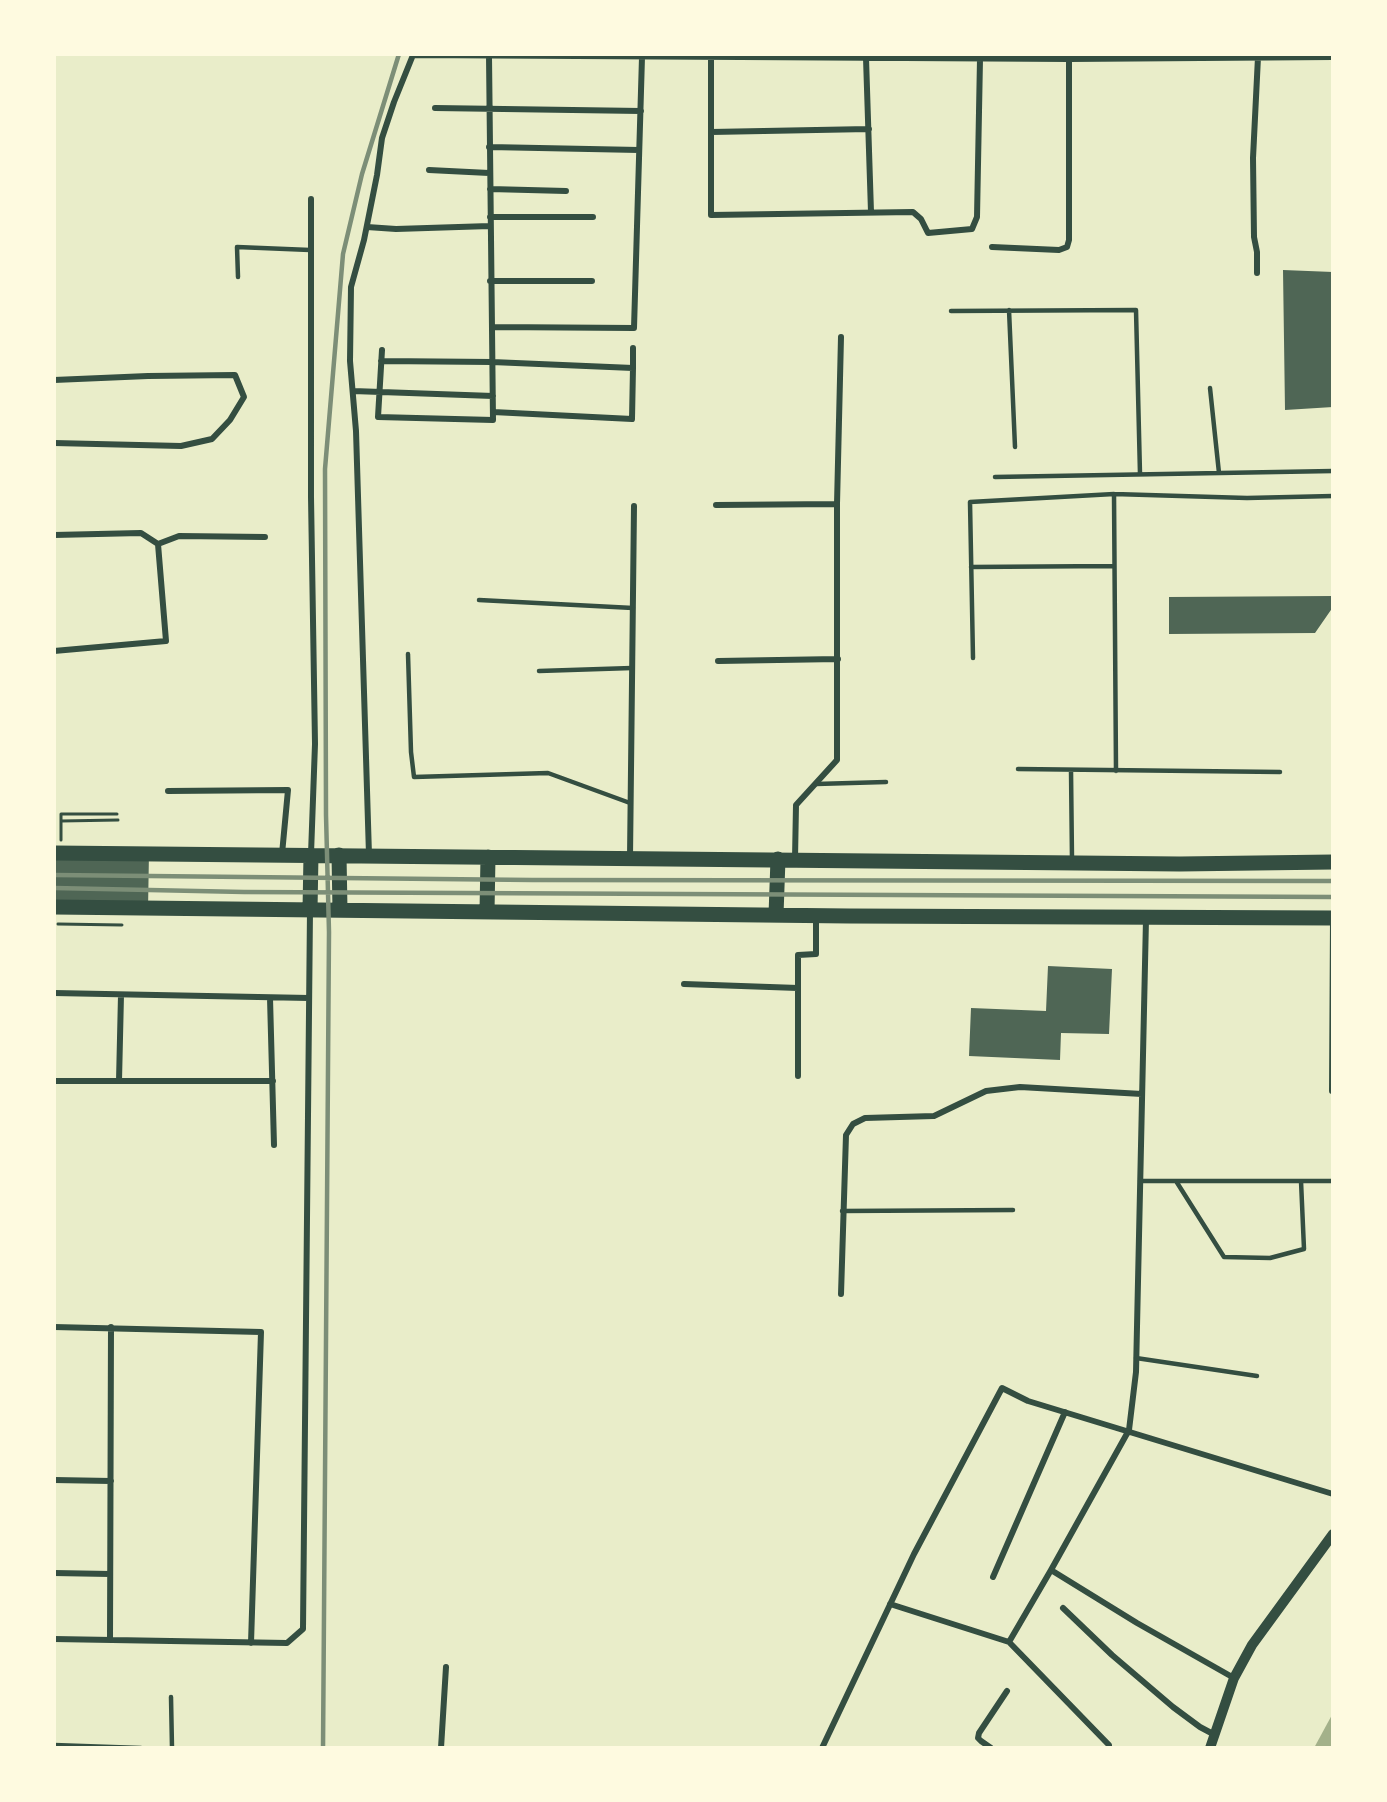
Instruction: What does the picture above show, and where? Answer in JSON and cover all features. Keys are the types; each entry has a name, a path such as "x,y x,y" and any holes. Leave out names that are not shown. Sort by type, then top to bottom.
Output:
{"highway":[{"path":"57,847 281,855 1072,863 1333,862"},
{"path":"310,910 311,855"},
{"path":"339,855 340,910"},
{"path":"487,912 488,857"},
{"path":"776,915 778,859"},
{"path":"54,907 1146,919 1333,918"}],"street":[{"path":"369,855 356,444 350,361 351,287 367,227 382,138 413,55 1069,59 1149,56 1333,57"},
{"path":"382,350 378,417 492,420 489,56"},
{"path":"492,327 634,328 642,57"},
{"path":"711,57 711,214 913,212 921,219 928,233 972,229 977,217 980,58"},
{"path":"1257,273 1253,158 1258,57"},
{"path":"866,58 871,212"},
{"path":"992,248 1059,249 1067,247 1069,59"},
{"path":"435,108 640,111"},
{"path":"711,132 869,129"},
{"path":"489,147 639,150"},
{"path":"429,170 489,173"},
{"path":"489,189 566,191"},
{"path":"311,199 311,497 315,744 311,855"},
{"path":"490,217 593,217"},
{"path":"367,227 396,229 490,226"},
{"path":"490,281 592,281"},
{"path":"795,859 796,805 837,760 837,504 841,337"},
{"path":"493,412 632,419 633,348"},
{"path":"381,361 633,368"},
{"path":"54,380 235,375 244,397 230,420 212,439 181,446 54,443"},
{"path":"353,390 493,396"},
{"path":"716,505 837,504"},
{"path":"630,859 634,506"},
{"path":"54,535 141,533 158,544"},
{"path":"158,544 180,536 265,537"},
{"path":"54,651 166,641 158,544"},
{"path":"718,661 837,659"},
{"path":"168,791 288,790 281,855"},
{"path":"54,1639 287,1643 303,1629 310,910"},
{"path":"798,1076 798,955 816,954 816,916"},
{"path":"1332,1091 1333,918"},
{"path":"1009,1642 1129,1430 1136,1358 1146,919"},
{"path":"684,984 798,988"},
{"path":"54,993 309,998"},
{"path":"119,1081 121,995"},
{"path":"270,998 274,1145"},
{"path":"54,1081 273,1081"},
{"path":"841,1294 846,1135 853,1124 865,1118 934,1116 986,1091 1020,1088 1142,1094"},
{"path":"54,1327 261,1332 251,1643"},
{"path":"110,1640 111,1328"},
{"path":"822,1748 940,1504 1002,1388 1028,1401 1333,1494"},
{"path":"993,1577 1065,1412"},
{"path":"54,1480 111,1481"},
{"path":"1210,1748 1234,1678 1252,1644 1333,1533"},
{"path":"1051,1570 1137,1623 1234,1678"},
{"path":"54,1573 110,1574"},
{"path":"890,1604 1009,1642 1109,1745 1109,1748"},
{"path":"1063,1608 1112,1655 1173,1707 1215,1735"},
{"path":"441,1748 446,1667"},
{"path":"991,1748 978,1738 978,1733 1007,1691"}],"lane":[{"path":"238,277 237,247 310,250"},
{"path":"951,310 1136,310 1140,474"},
{"path":"1009,310 1015,447"},
{"path":"1210,388 1219,473"},
{"path":"995,477 1333,471"},
{"path":"1114,494 1116,771"},
{"path":"974,658 970,502 1114,494 1246,498 1333,496"},
{"path":"971,567 1114,566"},
{"path":"479,600 633,608"},
{"path":"408,654 414,777 548,773 630,802"},
{"path":"539,671 632,668"},
{"path":"1018,769 1280,772"},
{"path":"1071,770 1072,863"},
{"path":"816,784 886,782"},
{"path":"1140,1181 1333,1181"},
{"path":"1176,1181 1224,1257 1270,1258 1304,1249 1301,1181"},
{"path":"842,1211 1013,1210"},
{"path":"1136,1358 1257,1376"},
{"path":"171,1697 172,1748"},
{"path":"54,1745 141,1748"}],"path":[{"path":"57,847 61,814 117,814"},
{"path":"61,820 117,820"},
{"path":"58,924 122,925"}],"shaded area":[{"path":"1333,1713 1333,1748 1314,1748"}],"building":[{"path":"1283,270 1333,272 1333,407 1285,410"},
{"path":"1333,596 1333,607 1315,633 1169,634 1169,597"},
{"path":"54,851 149,852 148,910 54,909"},
{"path":"1048,966 1112,969 1109,1034 1061,1033 1060,1060 969,1056 971,1008 1046,1011"}],"railway":[{"path":"323,1748 329,932 326,815 325,469 343,254 362,174 399,54"},
{"path":"54,875 532,880 1333,881"},
{"path":"54,888 244,892 1333,897"}]}
